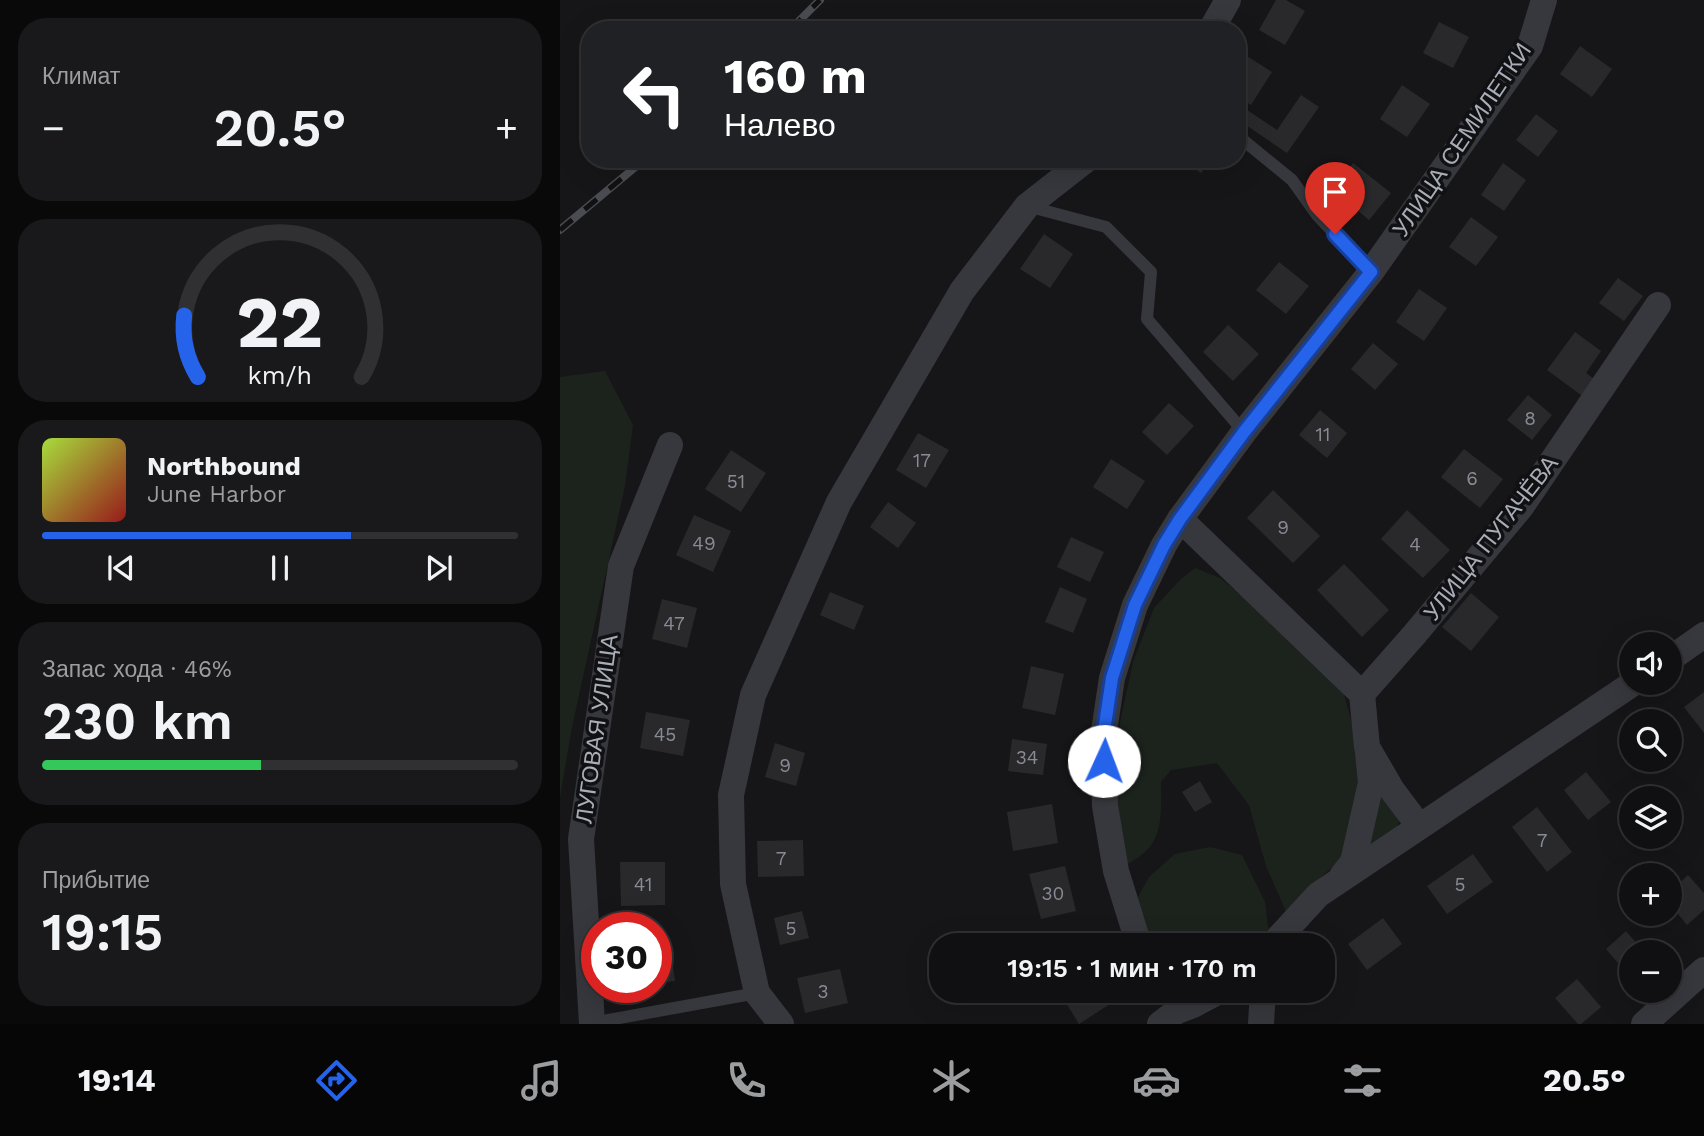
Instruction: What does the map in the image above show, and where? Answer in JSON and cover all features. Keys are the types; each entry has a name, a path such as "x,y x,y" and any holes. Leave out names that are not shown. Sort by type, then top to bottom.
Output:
{"street":[{"path":"1216,21 1228,0"},
{"name":"УЛИЦА СЕМИЛЕТКИ","path":"1135,933 1116,871 1105,806 1103,738 1112,678 1135,605 1164,545 1180,519 1244,432 1371,272 1530,46 1544,0"},
{"path":"780,1024 757,993 733,884 730,794 752,695 839,502 962,291 1027,206 1076,168"},
{"name":"УЛИЦА ПУГАЧЁВА","path":"1362,694 1521,507 1658,305"},
{"name":"ЛУГОВАЯ УЛИЦА","path":"592,1023 581,839 621,566 670,445"},
{"path":"1180,519 1362,694 1371,783 1353,862 1338,881"},
{"path":"1682,651 1704,635"},
{"path":"1285,933 1318,895 1619,693"},
{"path":"1367,747 1392,790 1419,826"},
{"path":"1644,1024 1704,970"},
{"path":"1172,1012 1197,1003"},
{"path":"1261,1024 1263,1003"}],"lane":[{"path":"1246,142 1292,180 1317,215 1371,272"},
{"path":"1027,206 1105,227 1151,272 1147,319 1244,432"},
{"path":"592,1023 757,993"}],"shaded area":[{"path":"605,371 633,425 625,486 572,727 560,797 560,377"},
{"path":"1195,568 1220,578 1285,630 1343,690 1356,739 1399,822 1392,840 1343,858 1322,876 1288,916 1266,866 1249,805 1217,763 1171,770 1161,782 1159,827 1152,844 1128,864 1122,848 1115,772 1120,723 1133,662 1154,608"},
{"path":"1210,847 1242,855 1265,902 1269,933 1146,933 1138,897 1149,877 1175,854"}],"building":[{"path":"1276,0 1286,0 1305,11 1285,45 1259,30"},
{"path":"1439,22 1469,37 1453,68 1423,53"},
{"path":"1580,46 1612,69 1592,97 1560,74"},
{"path":"1246,56 1272,72 1251,105 1246,102"},
{"path":"1402,85 1430,104 1407,137 1380,119"},
{"path":"1301,95 1319,107 1287,153 1246,125 1246,109 1277,130"},
{"path":"1536,114 1558,131 1538,157 1516,140"},
{"path":"1353,163 1391,193 1369,220 1332,189"},
{"path":"1503,163 1526,180 1504,211 1481,195"},
{"path":"1471,217 1498,237 1476,266 1449,247"},
{"path":"1044,234 1073,254 1050,288 1020,269"},
{"path":"1279,262 1309,286 1286,314 1256,290"},
{"path":"1618,278 1643,296 1624,321 1599,303"},
{"path":"1419,289 1447,308 1424,341 1396,322"},
{"path":"1228,325 1259,354 1233,381 1203,352"},
{"path":"1575,332 1601,351 1586,373 1597,381 1585,398 1547,370"},
{"path":"1373,343 1398,364 1375,390 1351,369"},
{"path":"1528,395 1552,415 1532,440 1507,420"},
{"path":"1169,403 1194,426 1167,455 1142,432"},
{"path":"1320,410 1347,433 1327,458 1299,435"},
{"path":"918,433 949,450 926,488 896,470"},
{"path":"1464,449 1503,479 1480,508 1441,477"},
{"path":"731,450 766,473 741,512 705,489"},
{"path":"1111,459 1145,481 1127,509 1093,487"},
{"path":"1273,490 1320,536 1293,563 1247,518"},
{"path":"888,502 916,523 898,548 870,527"},
{"path":"1407,510 1450,550 1423,578 1381,539"},
{"path":"694,515 731,531 713,572 676,555"},
{"path":"1071,537 1104,552 1090,582 1057,567"},
{"path":"1344,564 1389,610 1362,637 1317,590"},
{"path":"1060,587 1087,599 1073,633 1045,622"},
{"path":"830,592 864,606 854,630 820,615"},
{"path":"1471,593 1499,617 1471,651 1442,627"},
{"path":"662,599 697,608 687,648 652,639"},
{"path":"1031,666 1064,674 1055,715 1022,708"},
{"path":"1704,692 1704,733 1684,707"},
{"path":"646,712 690,720 683,756 640,748"},
{"path":"1012,739 1047,744 1043,775 1008,771"},
{"path":"775,743 805,753 796,786 765,777"},
{"path":"1586,772 1611,802 1588,820 1564,790"},
{"path":"1200,781 1212,802 1195,812 1182,792"},
{"path":"1052,804 1058,843 1013,851 1007,812"},
{"path":"1537,807 1572,852 1547,872 1512,827"},
{"path":"803,840 804,876 758,877 757,841"},
{"path":"1473,854 1493,882 1447,914 1427,886"},
{"path":"620,862 665,862 665,905 621,906"},
{"path":"1065,866 1076,911 1041,919 1029,874"},
{"path":"1688,875 1704,893 1704,910 1687,925 1682,919 1682,881"},
{"path":"802,911 809,938 780,945 774,918"},
{"path":"1383,918 1402,944 1367,970 1348,944"},
{"path":"1626,931 1634,940 1619,940 1619,964 1606,949"},
{"path":"672,958 675,981 672,981"},
{"path":"840,969 848,1003 805,1013 797,978"},
{"path":"1577,979 1601,1007 1581,1024 1578,1024 1555,998"},
{"path":"1066,1003 1109,1003 1110,1004 1079,1024"}],"railway":[{"path":"799,21 820,0"},
{"path":"560,230 634,168"}],"route":[{"path":"1104,761 1103,738 1112,678 1135,605 1164,545 1244,432 1371,272 1335,234"}]}
